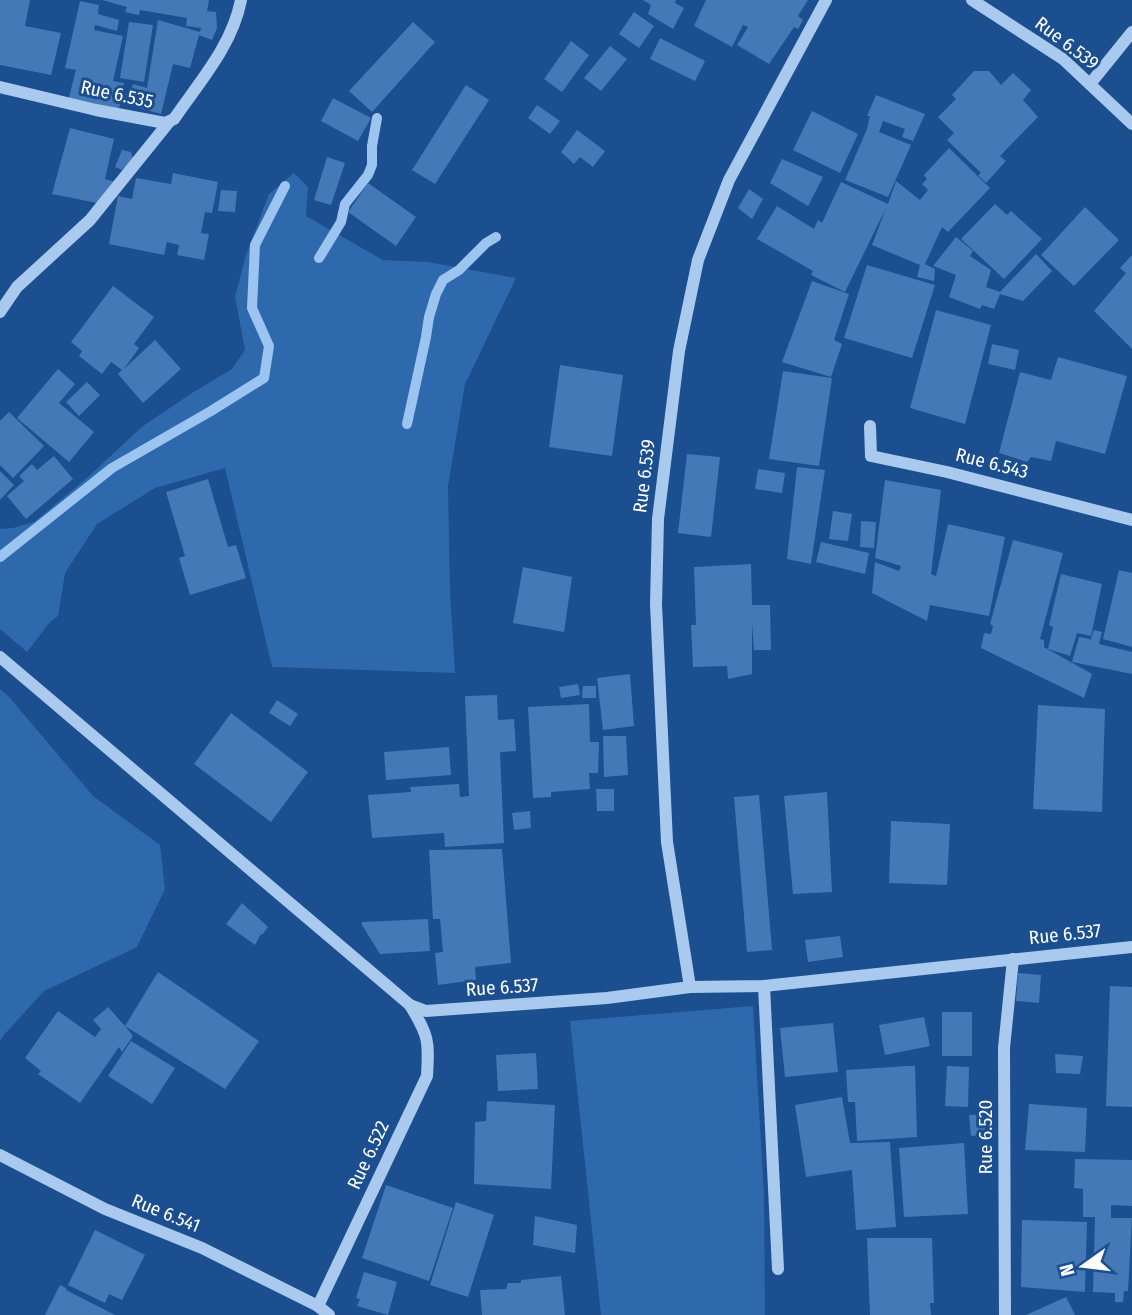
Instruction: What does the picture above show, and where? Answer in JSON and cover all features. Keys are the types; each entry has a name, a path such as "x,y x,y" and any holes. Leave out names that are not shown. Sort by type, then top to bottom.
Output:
{"street":[{"name":"Rue 6.535","path":"0,87 96,110 169,122 174,119 224,48 238,15 241,0"},
{"name":"Rue 6.539","path":"690,987 667,842 656,604 658,519 679,351 698,260 729,180 826,0"},
{"name":"Rue 6.539","path":"972,0 1063,59 1132,124"},
{"path":"1090,84 1132,32"},
{"path":"0,312 17,286 90,220 169,122"},
{"name":"Rue 6.543","path":"870,426 871,456 947,472 1132,520"},
{"path":"0,657 410,1005"},
{"name":"Rue 6.537","path":"410,1005 426,1011 439,1011 607,998 690,987 764,986 1132,947"},
{"name":"Rue 6.520","path":"1005,1315 1004,1048 1013,959"},
{"path":"764,986 778,1269"},
{"name":"Rue 6.522","path":"323,1310 427,1076 429,1049 426,1033 410,1005"},
{"name":"Rue 6.541","path":"0,1155 106,1209 202,1248 323,1310"}],"shaded area":[{"path":"294,173 308,187 306,216 383,260 428,262 516,278 465,384 448,486 455,673 272,667 225,468 155,488 97,524 65,573 58,616 50,622 27,652 0,629 0,529 34,522 143,426 232,369 245,350 235,297 246,255 269,194"},
{"path":"0,689 93,796 160,845 165,889 137,947 44,991 0,1042"},
{"path":"753,1006 764,1195 765,1315 601,1315 570,1021"}],"building":[{"path":"0,0 30,0 25,26 61,33 51,75 0,65"},
{"path":"102,0 209,0 207,11 216,12 217,28 212,40 199,35 190,68 173,64 161,114 128,105 133,84 147,88 158,20 200,32 201,28 186,26 187,18 140,10 139,15 125,12 127,7"},
{"path":"643,0 676,0 675,3 684,8 673,29 648,14 651,5"},
{"path":"706,0 808,0 798,16 803,20 798,29 794,27 769,64 737,45 748,27 743,25 732,47 694,26"},
{"path":"80,1 99,5 98,14 119,20 117,31 95,25 94,30 123,36 113,81 124,83 119,109 67,105 76,70 65,68"},
{"path":"634,12 654,26 639,48 619,34"},
{"path":"129,22 153,25 144,82 120,78"},
{"path":"413,22 435,42 372,112 349,91"},
{"path":"660,38 705,61 695,81 650,59"},
{"path":"571,41 589,55 562,92 544,79"},
{"path":"610,46 627,59 601,91 584,78"},
{"path":"974,71 989,71 1001,85 1013,73 1031,90 1023,100 1038,117 1000,156 1006,161 986,183 978,175 981,173 947,140 954,133 938,117 956,99 952,95"},
{"path":"466,85 489,100 435,184 412,170"},
{"path":"876,95 925,114 913,141 902,137 905,129 883,121 879,132 911,145 888,197 845,180 867,129 870,116 867,116"},
{"path":"333,98 371,118 358,141 321,121"},
{"path":"537,105 560,121 550,134 528,118"},
{"path":"812,111 858,134 840,173 793,150"},
{"path":"70,128 114,139 105,179 119,183 102,204 52,194"},
{"path":"577,130 605,151 593,167 580,157 574,164 561,152"},
{"path":"949,148 990,188 948,232 942,227 925,264 935,269 934,281 917,277 920,265 872,245 886,208 845,292 811,275 813,271 757,239 777,206 814,229 818,220 822,223 841,182 888,204 896,181 920,200 928,190 922,184 927,179 924,175"},
{"path":"122,150 131,152 133,159 122,170 115,167"},
{"path":"327,157 345,163 331,205 314,200"},
{"path":"782,159 823,177 808,206 770,183"},
{"path":"173,173 218,182 212,213 205,212 201,233 209,234 204,260 177,255 179,245 167,242 164,255 109,244 118,196 132,199 136,178 171,184"},
{"path":"368,183 416,217 396,246 348,212"},
{"path":"749,189 763,199 752,219 738,208"},
{"path":"221,190 237,191 235,212 218,211"},
{"path":"995,204 1007,215 1011,211 1042,239 1004,279 961,239"},
{"path":"1085,207 1119,240 1074,286 1041,255"},
{"path":"956,237 973,251 970,256 991,270 986,287 1000,292 1036,254 1052,271 1023,301 1000,294 994,309 982,305 980,309 949,297 956,275 933,266"},
{"path":"1132,255 1132,349 1094,311 1126,273 1120,268"},
{"path":"867,265 935,285 912,358 844,338"},
{"path":"812,281 849,294 834,340 842,344 831,377 782,362"},
{"path":"113,286 154,317 134,344 139,348 124,369 155,340 181,369 143,403 118,374 122,370 111,362 102,374 79,356 82,351 71,342"},
{"path":"936,310 991,325 965,424 910,408"},
{"path":"992,344 1019,350 1015,370 988,364"},
{"path":"1058,357 1127,376 1105,454 1056,441 1051,461 1031,457 1027,462 999,453 1020,372 1051,380"},
{"path":"560,365 623,375 612,456 549,447"},
{"path":"58,369 75,384 59,403 94,432 69,462 17,418"},
{"path":"783,371 832,378 819,466 769,459"},
{"path":"87,382 100,395 79,416 66,402"},
{"path":"9,412 44,446 13,478 0,465 0,421"},
{"path":"687,454 720,457 711,537 678,533"},
{"path":"54,456 73,479 26,519 7,496 24,481 19,476 32,464 37,470"},
{"path":"797,467 825,470 811,564 787,559"},
{"path":"758,469 785,473 782,493 755,489"},
{"path":"0,471 14,485 0,500"},
{"path":"208,479 228,547 236,545 246,578 190,595 179,558 185,556 166,492"},
{"path":"885,480 941,490 931,574 936,576 948,524 1005,537 989,616 930,605 927,621 872,593 875,562 899,571 901,566 875,558"},
{"path":"833,511 852,514 848,541 829,539"},
{"path":"861,521 876,522 874,548 860,547"},
{"path":"1013,540 1063,553 1040,639 1044,640 1044,647 1092,674 1084,698 981,648 984,633 991,634 993,626 990,624"},
{"path":"821,542 869,553 865,574 816,562"},
{"path":"751,564 752,605 770,605 771,650 754,650 752,623 752,674 728,679 727,666 693,667 691,625 696,625 694,567"},
{"path":"523,567 572,577 564,632 513,623"},
{"path":"1119,570 1132,573 1132,647 1103,639"},
{"path":"1061,574 1102,584 1091,636 1077,633 1070,656 1048,649 1053,627 1049,625"},
{"path":"1094,630 1102,632 1099,644 1132,652 1132,674 1072,662 1079,637 1090,641"},
{"path":"630,674 634,726 603,730 597,678"},
{"path":"578,684 580,695 561,698 559,687"},
{"path":"583,686 596,686 596,698 582,698"},
{"path":"497,695 498,720 514,719 516,751 500,752 504,843 445,847 444,833 372,838 368,795 411,792 410,787 459,784 460,797 469,796 465,696"},
{"path":"277,700 298,714 290,726 269,713"},
{"path":"589,704 590,742 599,742 598,773 589,773 590,789 551,792 551,797 533,798 528,707"},
{"path":"1038,705 1105,709 1102,812 1033,809"},
{"path":"231,713 308,772 271,822 194,764"},
{"path":"603,736 626,736 628,775 604,777"},
{"path":"449,747 451,775 386,780 384,752"},
{"path":"596,789 614,789 614,811 597,811"},
{"path":"827,792 832,892 793,894 784,796"},
{"path":"759,795 772,950 747,952 734,797"},
{"path":"530,811 531,828 514,830 512,813"},
{"path":"891,821 950,824 947,885 889,883"},
{"path":"502,849 511,963 475,967 476,980 438,985 435,953 443,952 440,919 433,919 429,850"},
{"path":"242,903 268,927 255,945 226,924"},
{"path":"428,919 430,951 380,954 362,925 362,922"},
{"path":"840,936 843,957 808,962 805,940"},
{"path":"158,972 259,1041 225,1089 125,1026"},
{"path":"1018,973 1041,975 1039,1003 1016,1001"},
{"path":"1110,986 1132,987 1132,1107 1106,1106"},
{"path":"108,1007 133,1036 122,1052 119,1047 80,1103 38,1074 41,1071 25,1058 58,1011 95,1037 101,1029 93,1020"},
{"path":"942,1012 972,1012 972,1056 942,1056"},
{"path":"924,1017 930,1046 885,1055 879,1025"},
{"path":"833,1023 838,1072 785,1077 780,1028"},
{"path":"131,1041 175,1068 152,1104 108,1076"},
{"path":"536,1053 538,1089 498,1091 496,1055"},
{"path":"1055,1054 1083,1056 1080,1074 1056,1073"},
{"path":"915,1066 917,1137 857,1141 855,1102 848,1102 846,1070"},
{"path":"947,1066 969,1067 968,1107 945,1106"},
{"path":"842,1097 850,1143 890,1142 896,1227 856,1230 852,1170 806,1177 795,1105"},
{"path":"487,1101 555,1105 551,1189 474,1184 475,1122 486,1121"},
{"path":"1029,1104 1087,1108 1085,1152 1025,1150"},
{"path":"969,1115 985,1115 985,1135 971,1136"},
{"path":"964,1143 968,1214 904,1217 899,1148"},
{"path":"1075,1159 1132,1160 1132,1206 1111,1205 1111,1218 1132,1218 1128,1291 1124,1291 1123,1302 1115,1302 1115,1293 1093,1292 1095,1217 1083,1217 1083,1189 1074,1188"},
{"path":"386,1185 453,1208 429,1281 362,1258"},
{"path":"456,1202 494,1215 468,1297 430,1285"},
{"path":"535,1216 577,1225 575,1253 533,1245"},
{"path":"1022,1220 1087,1222 1085,1292 1021,1287"},
{"path":"95,1230 145,1255 122,1300 109,1294 105,1303 68,1285"},
{"path":"867,1238 932,1238 934,1303 930,1303 931,1315 870,1315"},
{"path":"364,1272 397,1282 388,1315 357,1306 360,1299 356,1298"},
{"path":"561,1276 565,1315 482,1315 480,1290 506,1289 508,1283"},
{"path":"60,1285 66,1290 115,1315 45,1315"},
{"path":"1066,1297 1075,1315 1026,1315"}],"waterway":[{"path":"319,258 341,222 345,204 368,175 372,165 377,118"},
{"path":"0,557 112,468 264,378 269,346 252,308 255,245 285,186"},
{"path":"407,424 436,294 443,280 459,270 486,243 496,237"}]}
